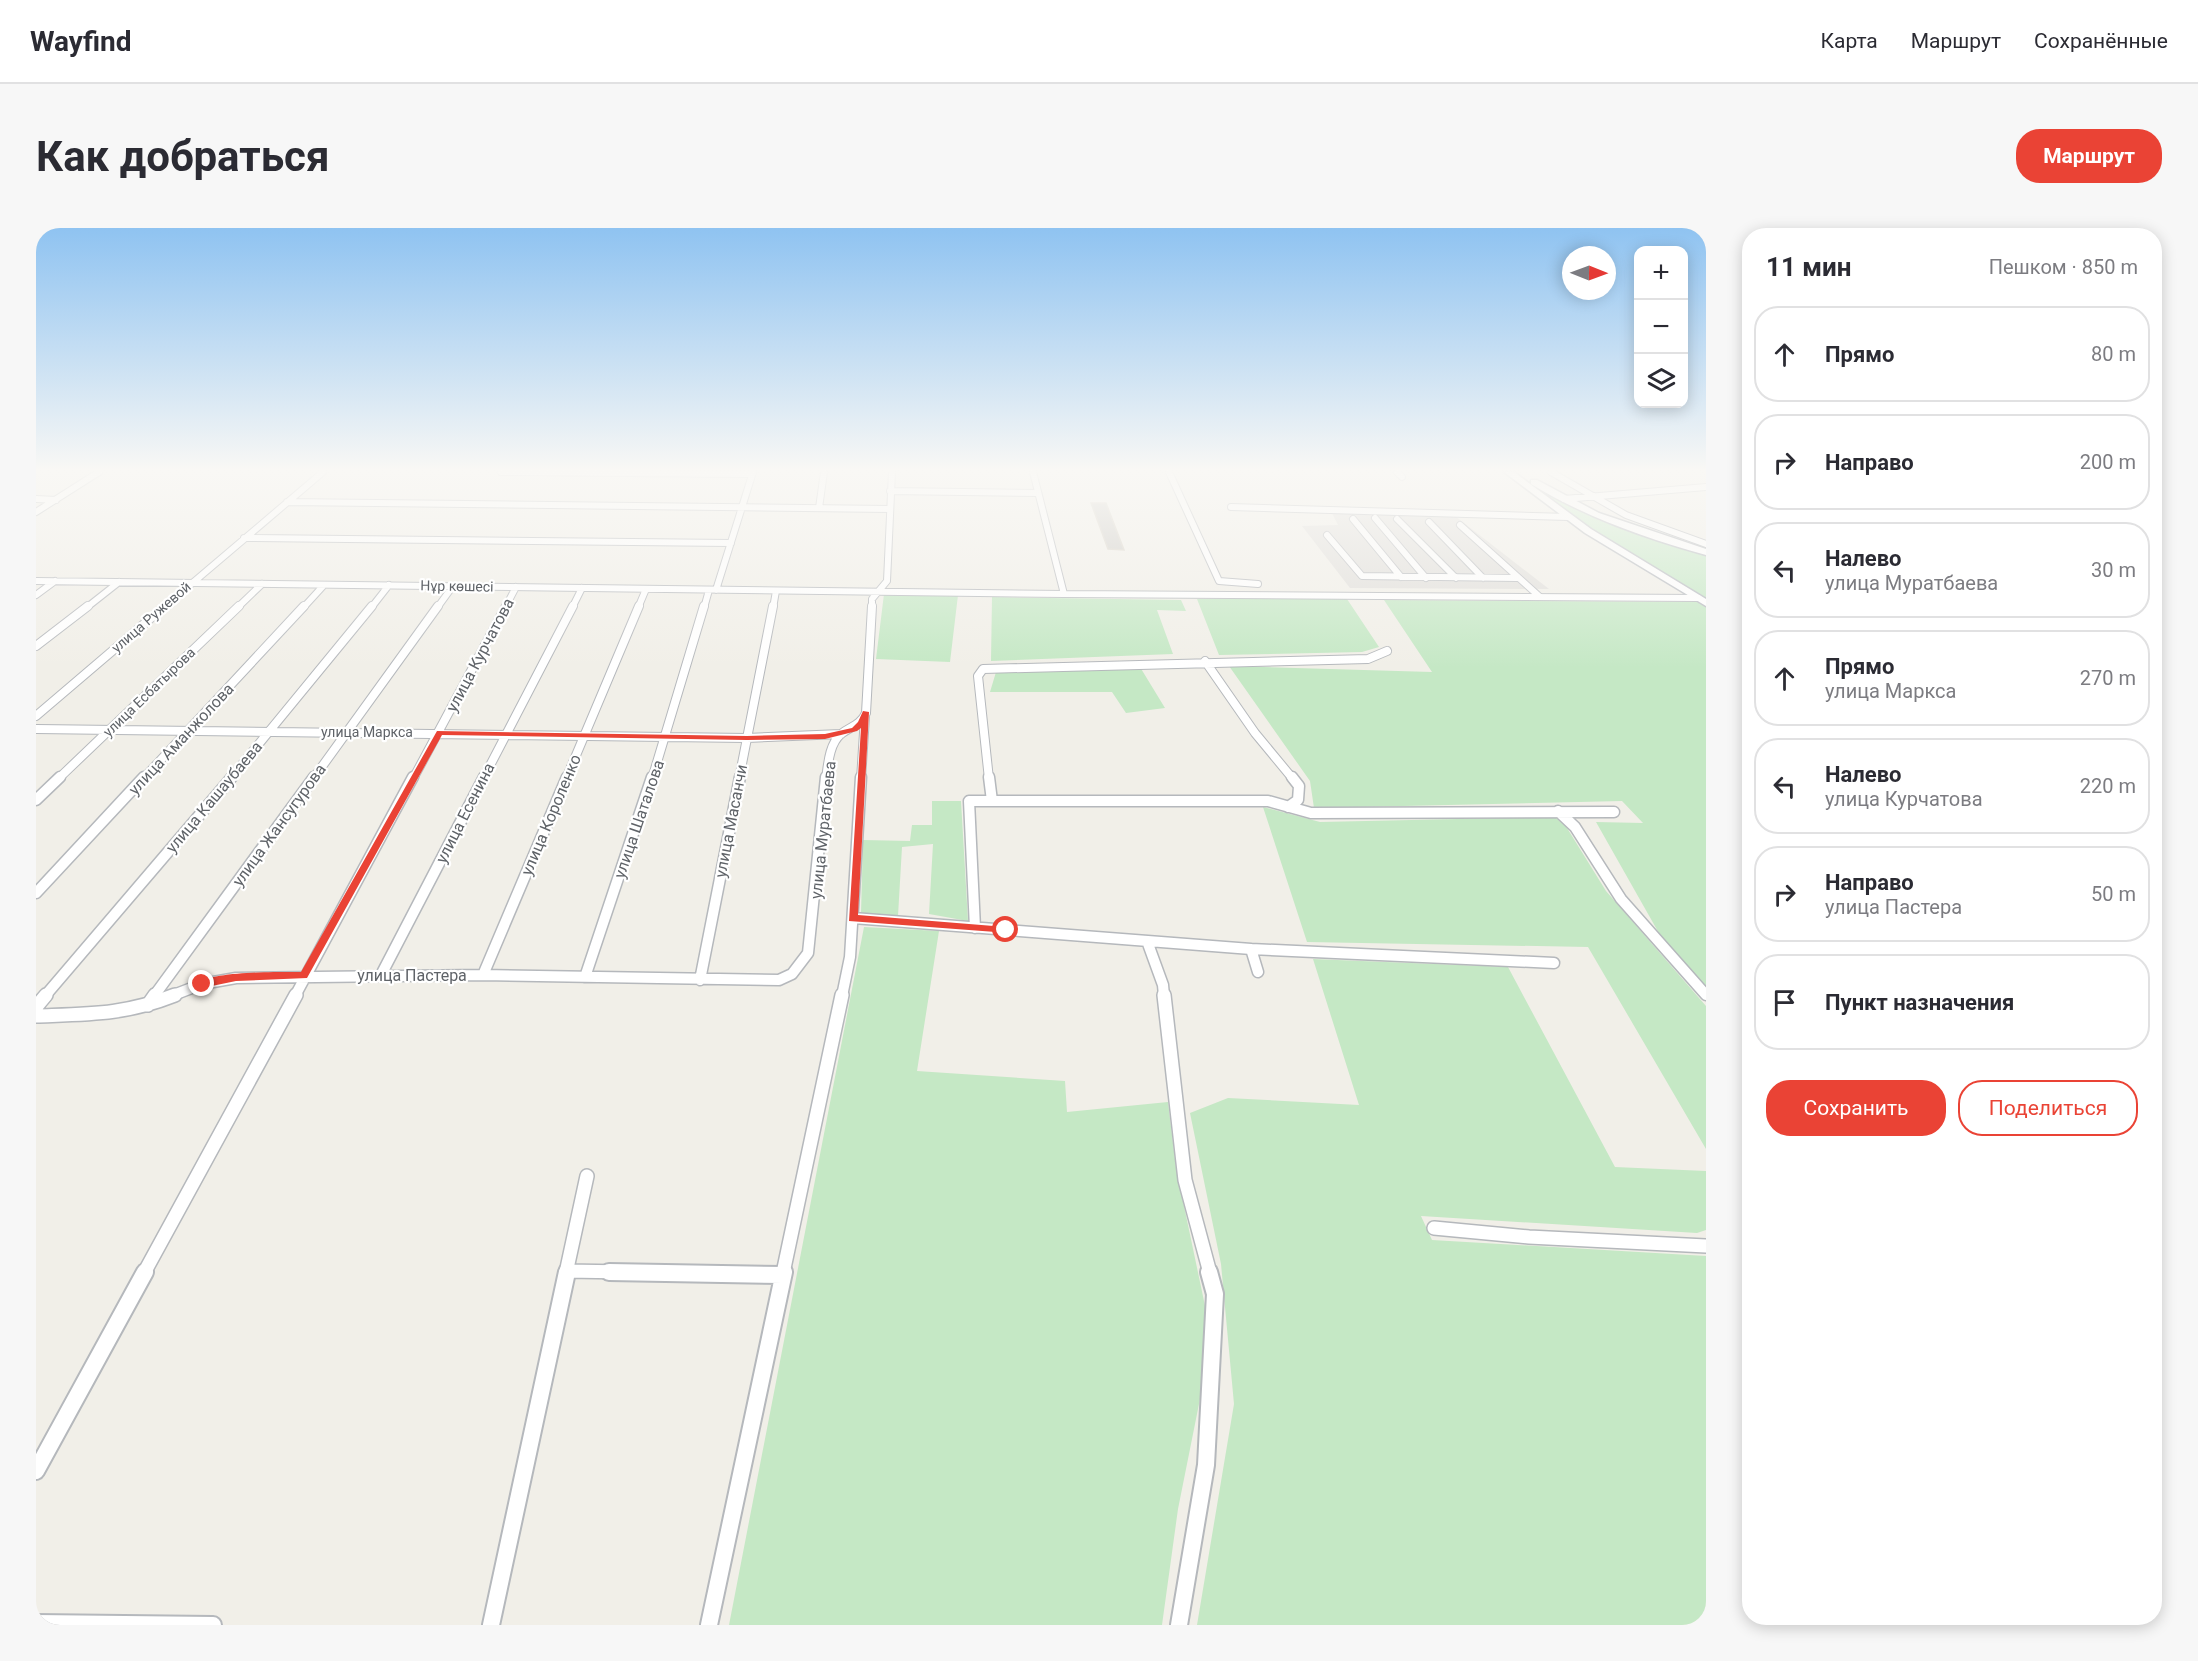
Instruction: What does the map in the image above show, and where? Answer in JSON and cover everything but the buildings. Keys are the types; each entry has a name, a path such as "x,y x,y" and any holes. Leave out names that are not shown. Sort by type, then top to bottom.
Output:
{"main road":[{"path":"1600,537 1702,601"},
{"path":"1659,537 1706,552"}],"street":[{"name":"улица Шаталова","path":"585,977 666,737 712,590 733,537"},
{"path":"709,1625 850,957 872,599 887,581 889,537"},
{"path":"1049,537 1064,594"},
{"path":"1199,537 1219,581 1258,584"},
{"path":"1328,537 1359,575 1401,578 1517,578"},
{"path":"1368,537 1401,578"},
{"path":"1391,537 1426,578"},
{"path":"1415,537 1456,578"},
{"path":"1444,537 1483,578"},
{"path":"1473,537 1540,597"},
{"path":"1682,537 1706,544"},
{"path":"244,538 731,543"},
{"name":"улица Ружевой","path":"36,716 244,538"},
{"name":"Нұр көшесі","path":"36,581 776,591 1540,597 1702,601"},
{"path":"36,595 55,581"},
{"path":"36,646 119,582"},
{"name":"улица Есбатырова","path":"36,800 262,584"},
{"name":"улица Аманжолова","path":"36,893 324,585"},
{"name":"улица Кашаубаева","path":"36,1007 270,732 389,585"},
{"name":"улица Жансугурова","path":"147,1006 453,586"},
{"name":"улица Курчатова","path":"36,1471 282,1021 304,976 440,733 516,587"},
{"name":"улица Есенина","path":"381,975 582,588"},
{"name":"улица Короленко","path":"483,975 646,589"},
{"name":"улица Масанчи","path":"700,980 776,591"},
{"path":"992,801 978,676 983,669 1205,661 1368,659 1387,651"},
{"path":"1205,661 1255,733 1299,786 1298,800 1288,807"},
{"path":"841,734 862,723 866,712"},
{"name":"улица Маркса","path":"36,729 507,733 747,738 841,734"},
{"name":"улица Муратбаева","path":"792,974 808,952 826,776 832,748 841,734"},
{"path":"975,928 969,801 1268,801 1311,813 1614,812"},
{"path":"1558,811 1575,827 1621,899 1706,995"},
{"path":"853,918 1251,949 1554,963"},
{"path":"1147,941 1163,985 1185,1180 1215,1294 1206,1465 1179,1625"},
{"path":"1251,949 1258,972"},
{"name":"улица Пастера","path":"36,1016 116,1013 147,1006 202,984 236,978 483,975 779,980 792,974"},
{"path":"490,1625 587,1176"},
{"path":"1434,1228 1529,1237 1706,1246"},
{"path":"566,1271 783,1275"},
{"path":"36,1623 213,1625"}],"shaded area":[{"path":"1311,537 1482,537 1549,589 1350,588"}],"green space":[{"path":"1603,537 1665,537 1706,551 1706,603"},
{"path":"884,594 958,595 950,662 876,659"},
{"path":"992,597 1181,600 1186,611 1157,610 1173,654 991,661"},
{"path":"1197,599 1347,599 1379,647 1362,652 1219,655"},
{"path":"1384,600 1697,602 1706,607 1706,987 1673,958 1596,822 1643,823 1622,801 1314,808 1310,781 1229,666 1432,672"},
{"path":"1140,667 1165,708 1126,713 1112,692 990,692 996,672"},
{"path":"932,801 961,801 968,921 929,914 933,844 902,847 898,916 861,913 863,840 910,841 912,825 932,825"},
{"path":"1263,807 1320,822 1555,817 1567,828 1606,891 1706,1006 1706,1149 1588,947 1307,942"},
{"path":"864,927 939,931 917,1071 1065,1081 1067,1112 1168,1102 1176,1168 1212,1339 1178,1509 1162,1625 729,1625"},
{"path":"1313,959 1508,967 1615,1167 1706,1171 1706,1230 1697,1233 1421,1216 1432,1240 1706,1256 1706,1625 1197,1625 1234,1404 1221,1264 1190,1113 1228,1098 1359,1105"}],"route":[{"path":"202,984 236,978 304,976 440,733 747,738 825,736 841,734 854,729 862,723 866,712 853,918 1006,930"}]}
